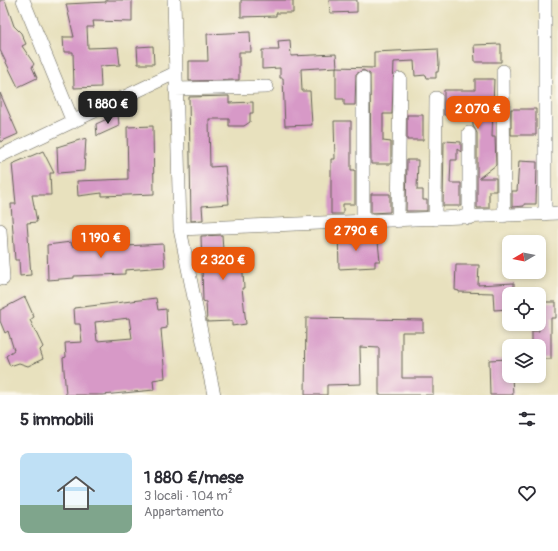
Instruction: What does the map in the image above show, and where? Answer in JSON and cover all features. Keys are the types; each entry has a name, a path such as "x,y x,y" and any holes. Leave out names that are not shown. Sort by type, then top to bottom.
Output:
{"street":[{"path":"23,0 73,122"},
{"path":"174,0 175,89 180,230 214,395"},
{"path":"544,214 545,0"},
{"path":"503,71 504,216"},
{"path":"0,156 175,73"},
{"path":"363,78 364,223"},
{"path":"398,221 400,79"},
{"path":"175,89 267,86"},
{"path":"435,219 436,98"},
{"path":"469,133 469,218"},
{"path":"180,230 250,225 364,223 558,213"},
{"path":"0,230 3,280"}],"building":[{"path":"0,0 5,0 14,26 21,33 26,44 22,46 34,64 32,67 37,78 18,87 0,50"},
{"path":"106,0 132,0 132,22 93,21 94,27 87,27 88,48 118,47 120,65 100,66 101,87 74,88 73,52 64,52 63,37 74,37 66,4 106,2"},
{"path":"241,0 293,0 293,13 276,13 276,16 241,17"},
{"path":"329,0 357,0 357,12 330,13"},
{"path":"250,32 251,52 239,52 239,80 189,81 189,61 208,61 207,34"},
{"path":"290,40 291,56 336,54 337,67 301,69 302,91 310,91 312,125 285,126 283,78 280,78 280,68 262,69 262,50 279,50 278,41"},
{"path":"501,44 501,62 475,62 474,45"},
{"path":"153,46 154,64 138,64 137,47"},
{"path":"438,49 439,64 438,72 436,72 436,78 427,78 426,75 415,76 414,61 394,62 392,114 383,114 383,141 391,142 391,164 371,164 370,74 363,70 356,74 355,105 344,105 344,99 336,99 336,67 374,68 374,52"},
{"path":"475,79 494,79 492,137 495,137 496,165 479,178 496,178 496,191 489,191 489,208 477,208 477,133 473,126 473,116 444,115 444,90 475,90"},
{"path":"0,93 18,134 0,142"},
{"path":"229,96 229,103 253,102 253,113 250,113 250,122 244,126 229,126 229,119 209,119 210,167 225,166 229,204 202,206 203,220 191,221 189,97"},
{"path":"511,109 536,109 536,135 511,135"},
{"path":"118,114 119,126 97,136 96,124"},
{"path":"407,115 423,115 423,140 407,140"},
{"path":"334,121 351,121 351,170 355,170 355,204 343,204 343,214 331,214 331,159 335,159"},
{"path":"153,126 154,194 102,196 102,193 78,196 77,181 128,179 127,127"},
{"path":"86,138 84,171 58,173 57,147"},
{"path":"444,141 461,142 461,152 457,149 457,160 451,160 450,183 461,183 461,206 443,206"},
{"path":"43,151 54,173 50,173 51,195 32,195 37,222 27,223 31,275 20,276 19,260 15,260 11,204 16,204 12,164"},
{"path":"407,160 418,160 417,190 423,190 423,200 427,200 427,211 406,211"},
{"path":"519,161 537,162 536,204 524,204 524,206 512,207 512,191 517,191"},
{"path":"371,194 390,194 390,212 371,213"},
{"path":"338,230 351,230 351,243 378,242 380,261 375,261 375,267 339,269"},
{"path":"222,235 223,250 245,249 245,258 242,259 244,288 242,288 246,324 232,326 232,321 207,322 206,302 203,301 201,236"},
{"path":"111,241 126,242 126,246 163,244 165,267 125,270 125,274 74,276 74,278 48,280 47,245 71,242 72,246 107,246"},
{"path":"456,265 479,265 478,285 514,283 514,287 502,287 502,309 494,310 493,293 459,292 455,290"},
{"path":"25,297 34,317 30,320 43,347 40,350 43,359 28,366 19,363 10,366 6,356 14,350 8,331 5,333 0,321 0,310"},
{"path":"156,298 158,310 166,309 167,328 161,329 165,378 153,380 154,390 103,395 66,395 63,358 66,357 65,343 82,342 80,324 75,324 74,308","holes":["129,318 132,338 97,341 95,322"]},
{"path":"546,302 556,302 556,318 551,318 551,359 546,359 546,339 532,339 532,331 546,331"},
{"path":"306,318 423,320 423,332 402,332 402,378 433,378 433,395 379,395 379,348 360,347 361,384 327,385 327,395 305,395"},
{"path":"502,359 502,383 512,383 513,395 490,395 489,360"}]}
